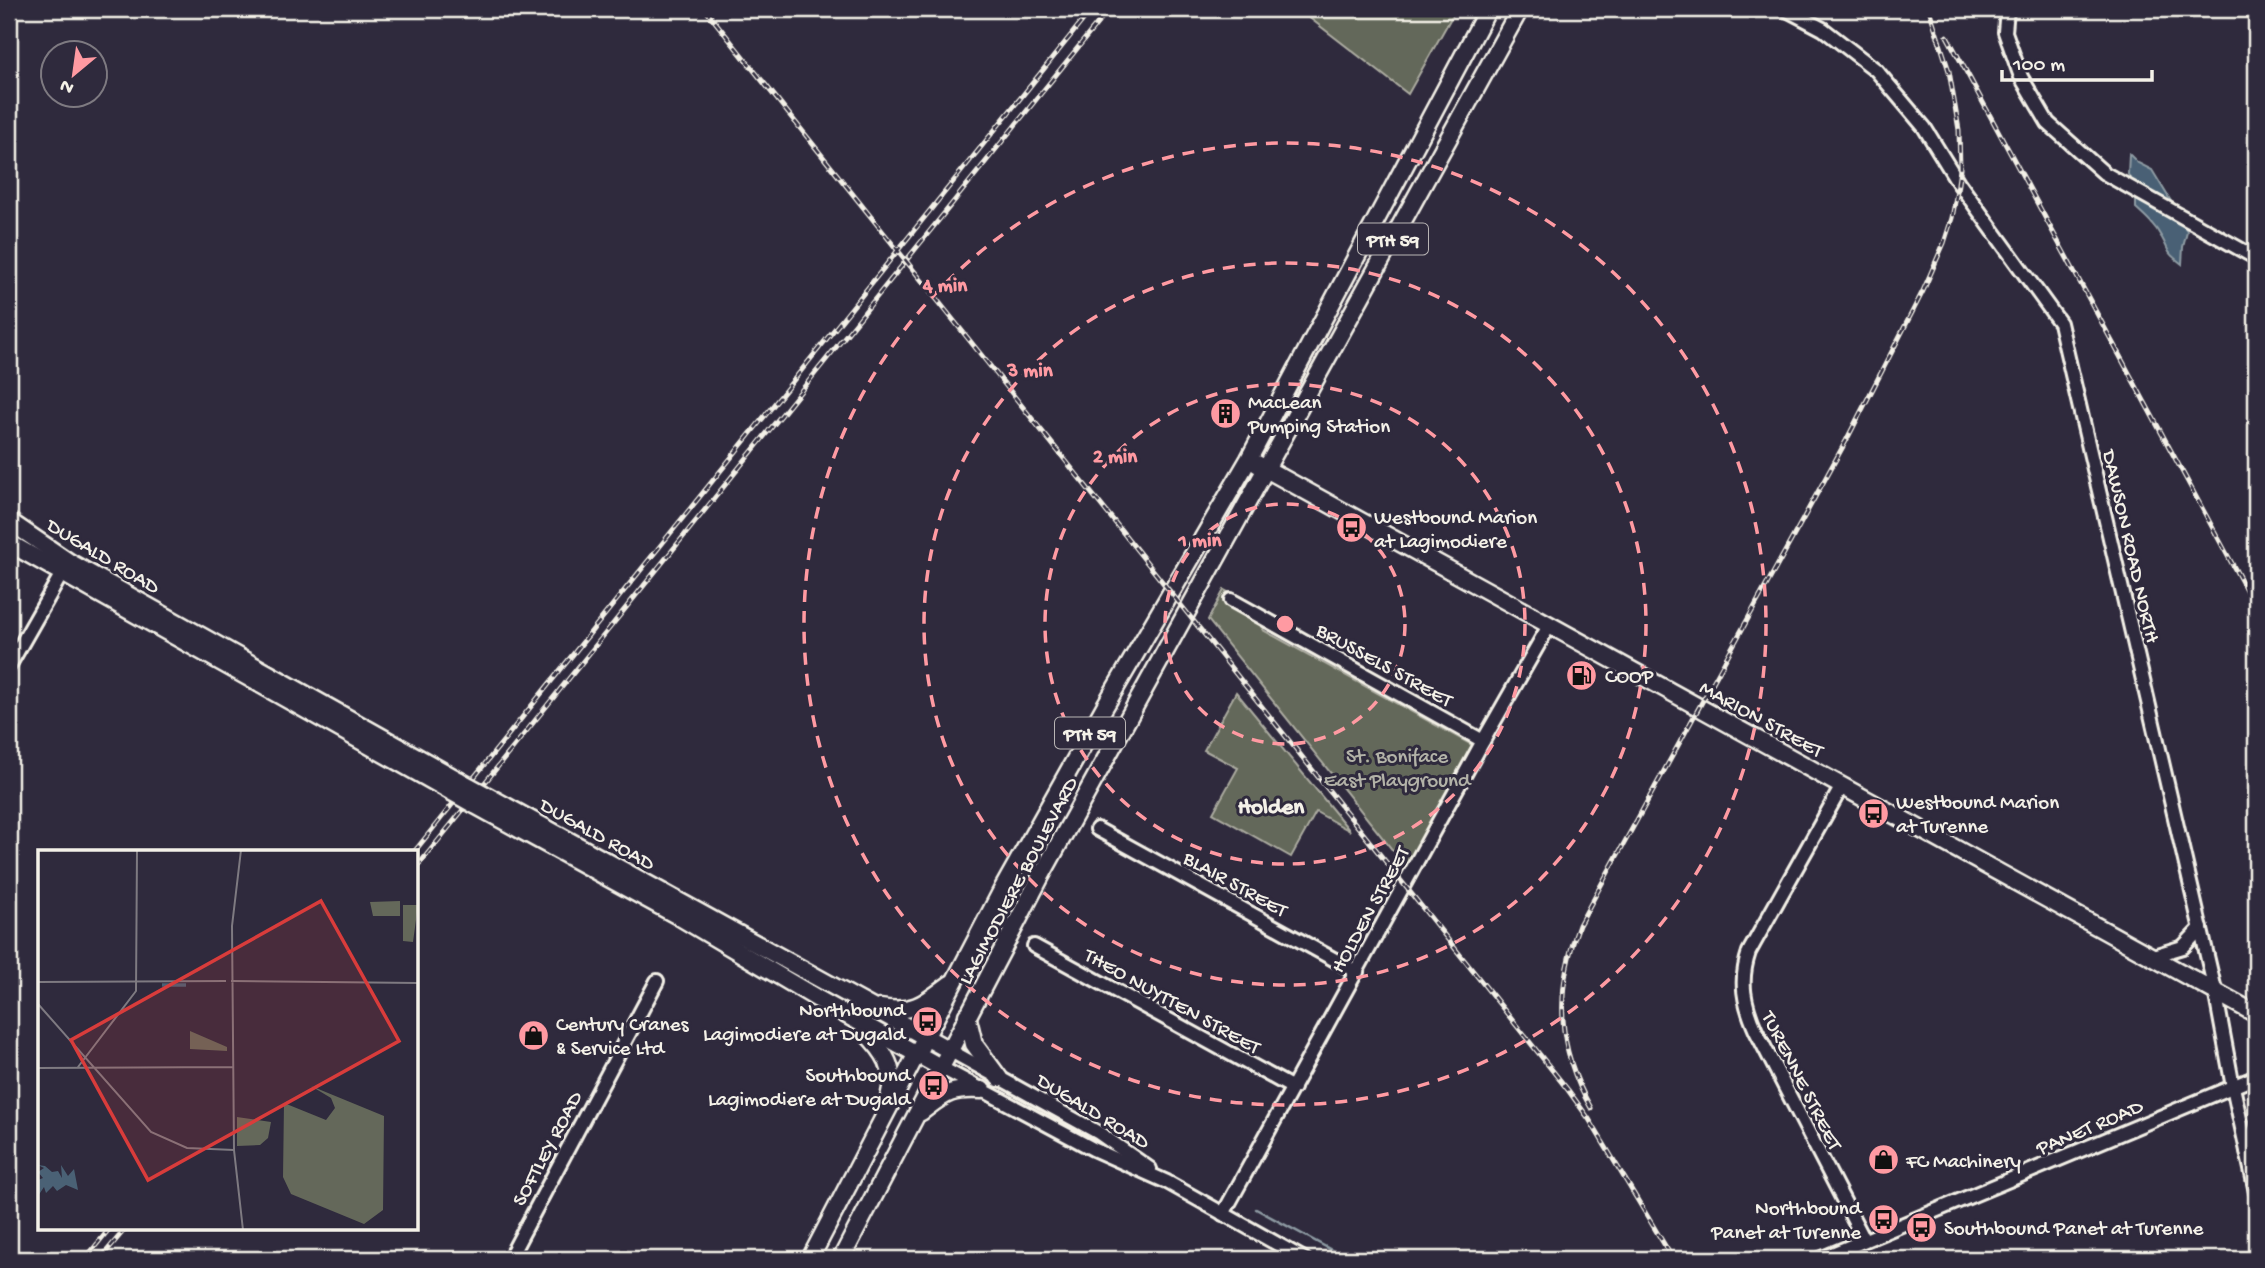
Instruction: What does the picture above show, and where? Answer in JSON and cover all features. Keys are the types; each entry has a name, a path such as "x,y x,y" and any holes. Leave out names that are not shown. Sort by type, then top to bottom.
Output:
{"main road":[{"name":"LAGIMODIERE BOULEVARD","path":"810,1259 925,1037 1105,706 1249,459 1488,9"},
{"name":"LAGIMODIERE BOULEVARD","path":"841,1259 967,1015 1520,9"},
{"name":"MARION STREET","path":"1249,459 2256,1014"},
{"name":"DUGALD ROAD","path":"9,521 69,562 456,787"},
{"name":"DUGALD ROAD","path":"9,543 61,575 949,1050"},
{"name":"DUGALD ROAD","path":"480,800 940,1067"},
{"path":"870,1007 909,1010 927,1002 956,980"},
{"path":"967,1015 974,1044 999,1078"},
{"path":"850,1017 878,1045 891,1065 891,1089 884,1117"},
{"path":"914,1118 942,1094 963,1088 982,1090"}],"street":[{"name":"DAWSON ROAD NORTH","path":"1785,9 1823,29 1876,70 1924,127 1958,182 2060,323 2215,990 2232,1087 2256,1192"},
{"path":"2007,9 2005,32 2021,77 2048,123 2104,173 2256,258"},
{"path":"9,666 61,575"},
{"name":"BRUSSELS STREET","path":"1231,600 1483,741"},
{"name":"HOLDEN STREET","path":"1223,1214 1550,624"},
{"name":"TURENNE STREET","path":"1842,786 1754,943 1746,962 1743,991 1746,1010 1756,1031 1864,1240"},
{"name":"BLAIR STREET","path":"1097,829 1357,972"},
{"path":"2153,956 2183,947 2201,928"},
{"name":"THEO NUYTTEN STREET","path":"1034,946 1293,1088"},
{"name":"SOFTLEY ROAD","path":"509,1259 657,981"},
{"name":"DUGALD ROAD","path":"949,1050 1099,1133 1167,1182"},
{"name":"DUGALD ROAD","path":"940,1067 1093,1149 1167,1182 1304,1259"},
{"name":"PANET ROAD","path":"1820,1259 2256,1077"},
{"path":"2247,1152 2256,1126"}],"green space":[{"path":"1298,9 1456,9 1408,94"},
{"name":"St. Boniface East Playground","path":"1224,590 1270,615 1263,630 1474,746 1406,867 1208,620"},
{"path":"1236,692 1350,831 1316,812 1291,857 1213,813 1238,768 1204,750"}],"water":[{"path":"2129,154 2138,163 2152,170 2183,221 2187,232 2182,264 2171,254 2157,230 2136,208 2136,197 2128,174"}],"waterway":[{"path":"1256,1209 1348,1259"}],"railway":[{"path":"705,9 1568,1090 1589,1119 1673,1259"},
{"path":"416,850 1092,9"},
{"path":"418,866 1109,9"},
{"path":"1591,1108 1571,1063 1563,1018 1566,972 1579,925 1846,441 1923,291 1952,218 1960,169 1959,130 1949,71 1929,9"},
{"path":"1947,36 2256,608"},
{"path":"85,1259 108,1230"},
{"path":"100,1259 124,1230"}],"place":[{"name":"MacLean Pumping Station","path":"1225,413"},
{"name":"Westbound Marion at Lagimodiere","path":"1351,528"},
{"name":"COOP","path":"1582,675"},
{"name":"Westbound Marion at Turenne","path":"1873,813"},
{"name":"Northbound Lagimodiere at Dugald","path":"928,1021"},
{"name":"Century Cranes & Service Ltd","path":"533,1035"},
{"name":"Southbound Lagimodiere at Dugald","path":"933,1086"},
{"name":"FC Machinery","path":"1883,1160"},
{"name":"Northbound Panet at Turenne","path":"1884,1219"},
{"name":"Southbound Panet at Turenne","path":"1921,1227"}],"district":[{"name":"Holden","path":"1271,805"}]}
